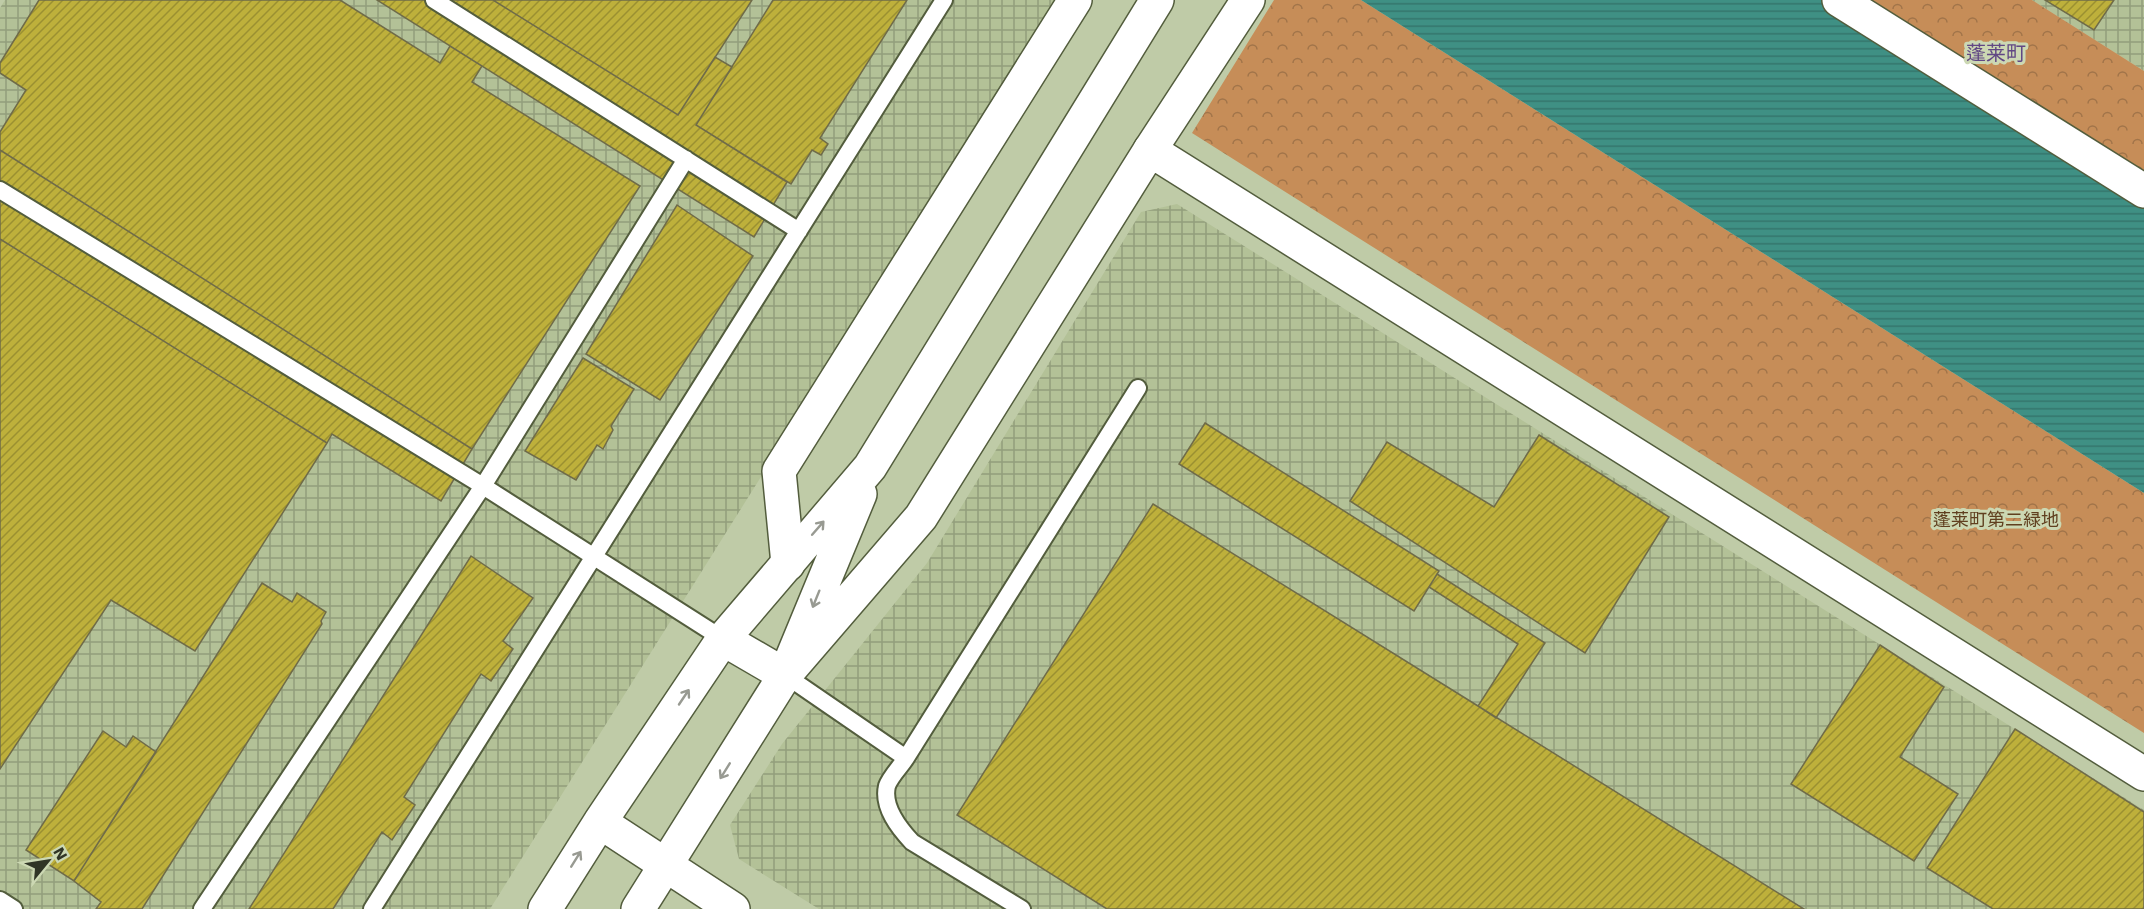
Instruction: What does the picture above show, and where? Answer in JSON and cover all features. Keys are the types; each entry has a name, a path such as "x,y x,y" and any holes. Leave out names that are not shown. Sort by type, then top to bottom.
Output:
{"street":[{"path":"788,564 779,471 1075,0"},
{"path":"545,909 600,822 723,639 870,467 1157,0"},
{"path":"638,909 785,675 921,517 1150,150 1248,0"},
{"path":"1839,0 2144,191"},
{"path":"1150,150 2144,774"},
{"path":"785,675 870,467"},
{"path":"723,639 785,675"},
{"path":"600,822 665,867 733,909"}],"lane":[{"path":"435,0 799,231"},
{"path":"372,909 944,0"},
{"path":"202,909 483,486 686,159"},
{"path":"0,190 483,486 723,639"},
{"path":"1022,909 912,842 899,828 887,804 887,785 1138,388"},
{"path":"785,675 906,758"},
{"path":"0,900 14,909"}],"shaded area":[{"path":"5,0 1060,0 490,909 0,909 0,8"},
{"path":"2032,0 2144,0 2144,71"},
{"path":"1177,204 2144,810 2144,909 819,909 739,859 730,825 782,744 927,563 1141,212"}],"green space":[{"name":"蓬莱町第二緑地","path":"1274,0 1361,0 2144,493 2144,733 1192,133"},
{"path":"1863,0 2032,0 2144,71 2144,176"}],"water":[{"path":"1361,0 1827,0 2144,199 2144,493"}],"building":[{"path":"39,0 340,0 440,63 450,46 482,66 472,82 640,186 472,449 0,150 0,132 26,90 0,73 0,63"},
{"path":"377,0 493,0 678,115 715,57 732,67 696,125 787,182 754,237"},
{"path":"493,0 752,0 678,115"},
{"path":"773,0 907,0 820,138 828,144 821,155 812,150 791,184 696,125"},
{"path":"2045,0 2114,0 2094,30"},
{"path":"0,150 472,449 441,501 332,434 327,443 0,239"},
{"path":"677,205 753,256 660,400 586,354"},
{"path":"0,239 327,443 195,651 111,600 0,769"},
{"path":"583,358 634,389 611,426 613,430 603,449 597,445 576,480 525,451"},
{"path":"1205,423 1439,571 1414,611 1179,464"},
{"path":"1539,435 1669,517 1585,653 1350,501 1387,442 1494,507"},
{"path":"1153,504 1804,909 1107,909 957,815"},
{"path":"471,556 533,598 503,641 513,649 491,681 481,674 404,797 415,805 392,840 382,832 333,909 249,909"},
{"path":"1437,574 1545,643 1496,718 1478,706 1518,644 1429,587"},
{"path":"262,583 292,602 297,593 326,612 321,621 322,624 142,909 96,909 101,902 74,881"},
{"path":"1880,645 1944,687 1900,757 1958,794 1914,861 1791,784"},
{"path":"2015,729 2144,812 2144,909 1993,909 1927,868"},
{"path":"103,731 126,747 133,736 156,752 74,881 26,850"}],"district":[{"name":"蓬莱町","path":"1996,53"}]}
